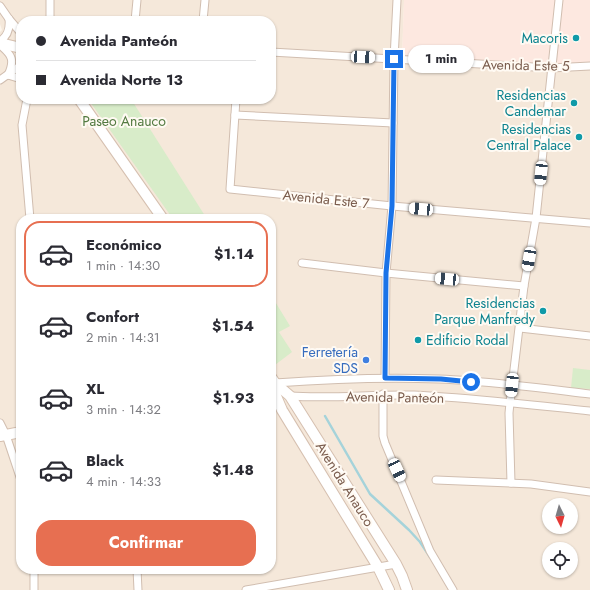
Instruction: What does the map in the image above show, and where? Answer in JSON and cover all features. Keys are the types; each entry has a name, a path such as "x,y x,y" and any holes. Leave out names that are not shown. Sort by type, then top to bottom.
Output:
{"main road":[{"path":"0,43 16,47"},
{"path":"82,104 160,214"},
{"name":"Avenida Anauco","path":"276,383 290,396 396,564 407,590"},
{"name":"Avenida Panteón","path":"276,396 290,396"},
{"name":"Avenida Anauco","path":"276,400 378,567 389,590"},
{"path":"3,435 16,433"}],"street":[{"path":"49,16 50,0"},
{"path":"135,16 137,0"},
{"path":"203,16 205,0"},
{"path":"385,378 386,273 392,206 394,59 397,0"},
{"path":"511,483 509,413 524,286 536,218 559,0"},
{"path":"0,6 16,27"},
{"path":"9,19 16,22"},
{"path":"8,75 12,67 12,62 10,56 0,43 8,34 10,27 9,19"},
{"name":"Avenida Este 5","path":"276,52 551,68 590,66"},
{"path":"0,80 16,69"},
{"path":"8,75 16,77"},
{"path":"27,104 22,125 30,214"},
{"path":"236,104 235,115 393,123"},
{"name":"Avenida Este 7","path":"235,115 230,189 392,206 590,223"},
{"path":"302,263 386,273 524,286"},
{"path":"520,328 590,336"},
{"name":"Avenida Panteón","path":"276,380 303,381 385,378 441,379 590,394"},
{"path":"383,394 385,442 430,551 453,590"},
{"name":"Avenida Panteón","path":"290,396 305,397 383,394 415,395 462,398 590,411"},
{"path":"0,423 3,435 16,468"},
{"path":"436,480 531,484 590,492"},
{"path":"246,590 396,564"},
{"path":"34,574 34,590"},
{"path":"137,574 138,590"}],"shaded area":[{"path":"0,0 404,0 402,59 590,64 590,590 0,590 0,32 2,30 0,24"},
{"path":"404,0 590,0 590,64 402,60"}],"green space":[{"name":"Paseo Anauco","path":"92,104 134,104 204,214 169,214"},
{"path":"276,303 290,326 279,332 292,352 276,364"},
{"path":"573,368 590,370 590,389 571,388"}],"waterway":[{"path":"325,416 370,494 409,530 420,542 430,557"}],"place":[{"name":"Macoris","path":"576,38"},
{"name":"Residencias Candemar","path":"574,103"},
{"name":"Residencias Central Palace","path":"579,137"},
{"name":"Residencias Parque Manfredy","path":"543,311"},
{"name":"Edificio Rodal","path":"418,340"},
{"name":"Ferretería SDS","path":"366,360"}],"route":[{"path":"394,59 392,206 386,273 385,378 441,379 471,382"}]}
